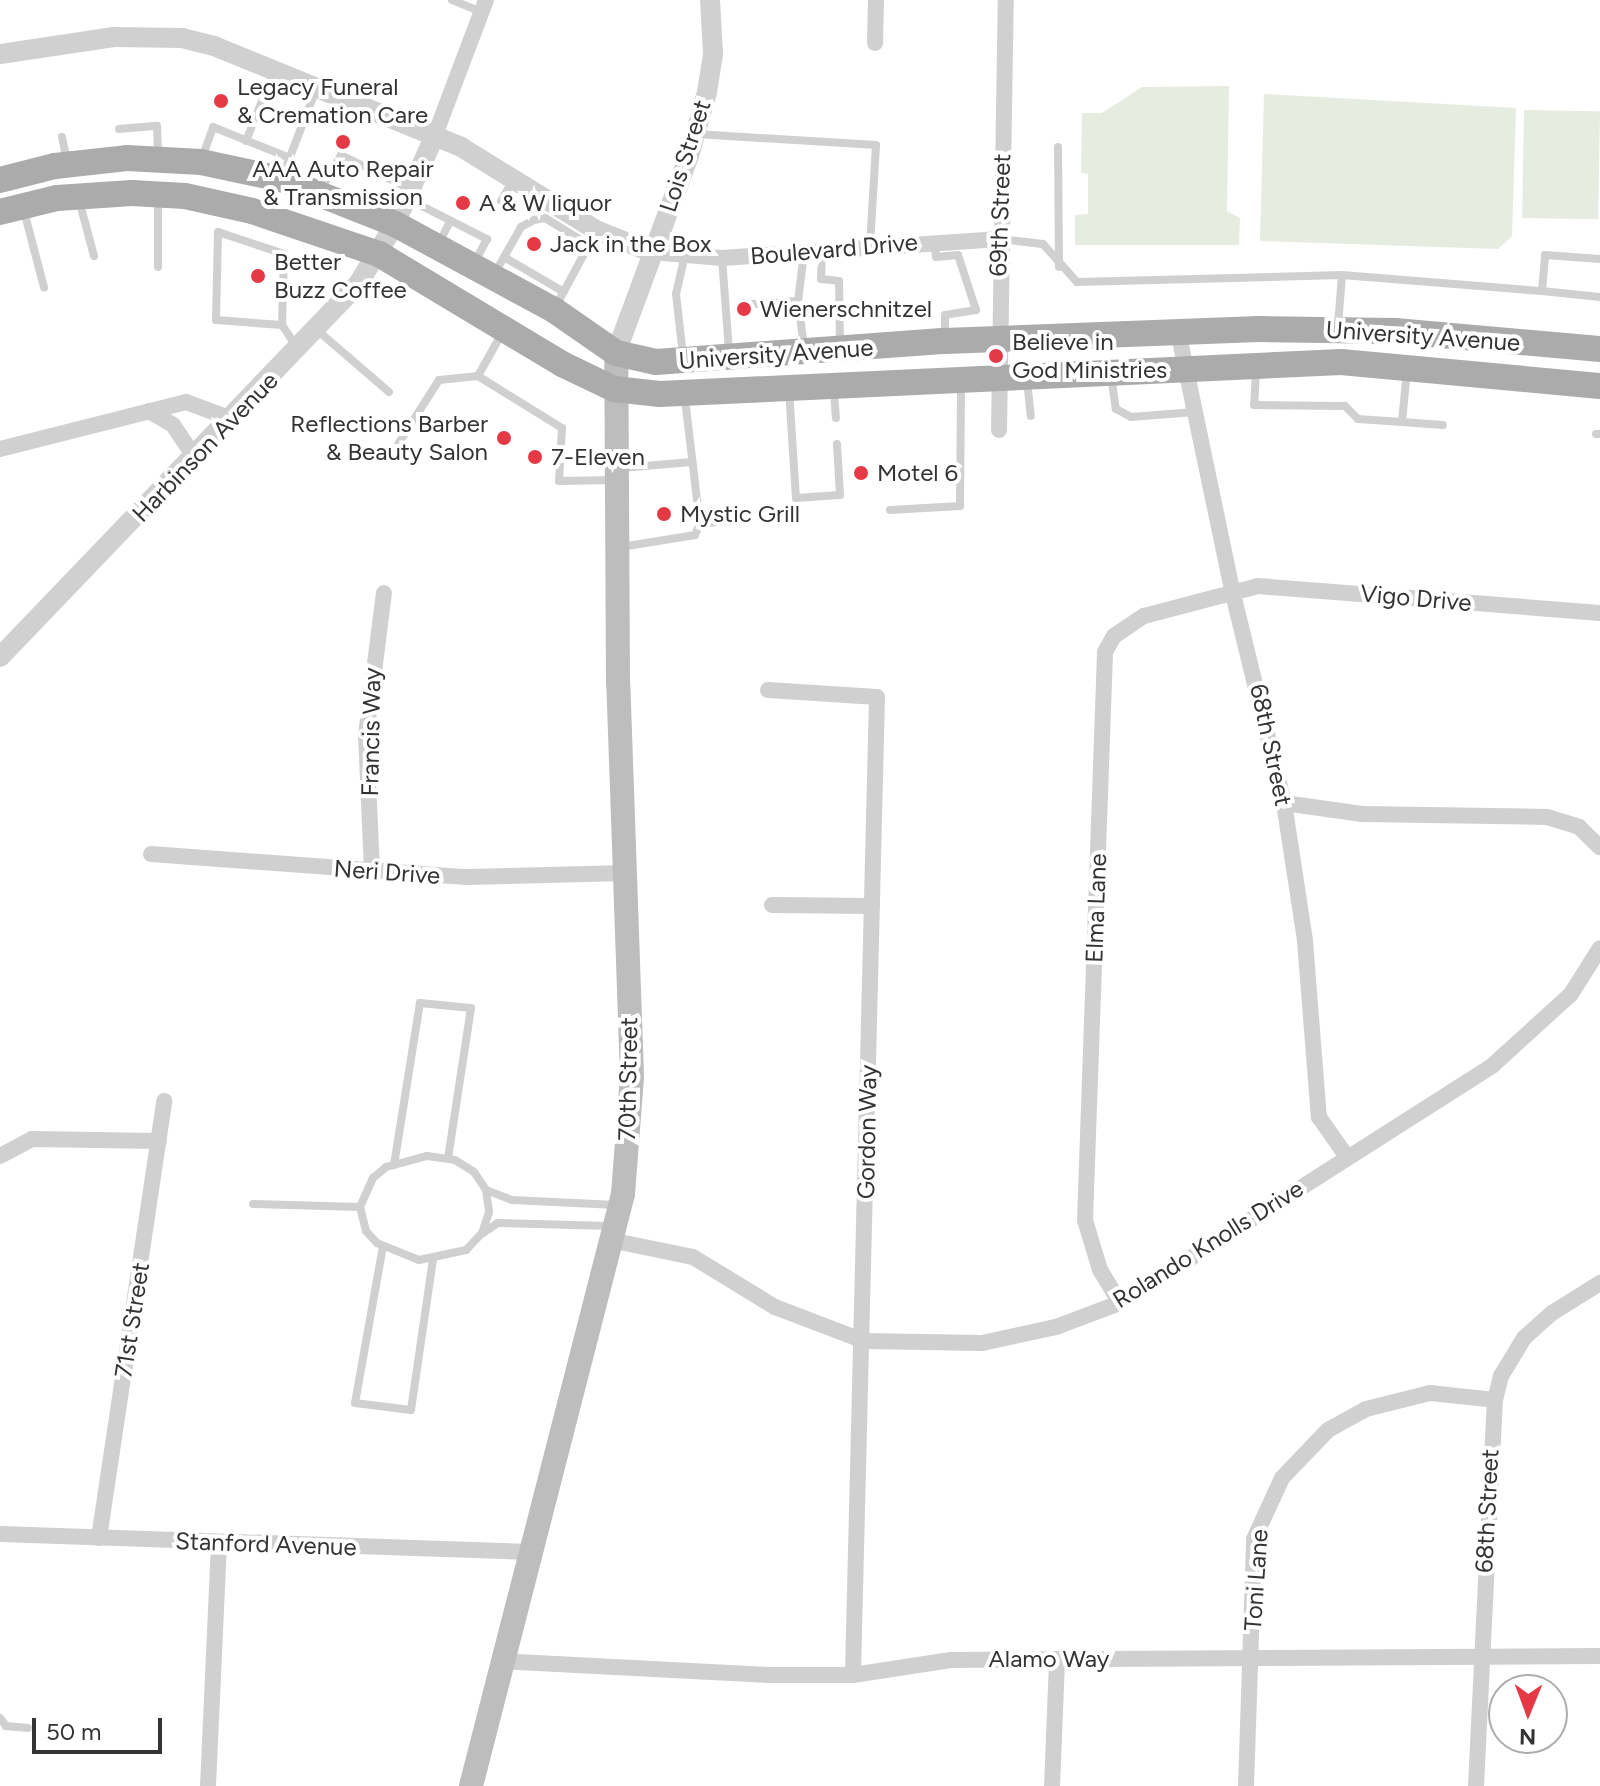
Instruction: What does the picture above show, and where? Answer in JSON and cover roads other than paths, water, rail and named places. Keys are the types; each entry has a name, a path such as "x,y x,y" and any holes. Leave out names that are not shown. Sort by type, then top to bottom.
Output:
{"main road":[{"name":"University Avenue","path":"0,180 68,164 158,160 285,169 320,191 559,301 616,353 656,362 945,341 1178,331 1338,330 1600,349"},
{"name":"University Avenue","path":"11,210 78,195 158,195 223,205 379,254 504,329 614,389 684,394 1185,366 1341,362 1600,386"},
{"name":"70th Street","path":"471,1786 500,1661 617,1224 632,1076 617,548 616,353"}],"street":[{"name":"Lois Street","path":"616,353 695,134 713,53 710,0"},
{"path":"875,43 876,0"},
{"name":"69th Street","path":"999,430 997,340 1006,0"},
{"path":"435,135 485,6"},
{"name":"Boulevard Drive","path":"0,54 114,37 182,38 275,70 435,135 515,178 593,237 651,252 684,258 722,258 934,241 999,239"},
{"name":"Harbinson Avenue","path":"0,657 317,330 379,254 435,135"},
{"name":"68th Street","path":"1178,331 1233,594 1284,803 1305,941 1319,1117 1347,1157"},
{"path":"0,449 186,402 232,419"},
{"path":"149,411 173,425 195,458"},
{"name":"Vigo Drive","path":"1233,594 1258,586 1600,613"},
{"name":"Francis Way","path":"372,871 366,735 384,593"},
{"name":"Elma Lane","path":"1120,1303 1100,1270 1085,1220 1105,652 1120,629 1135,619 1233,594"},
{"name":"Gordon Way","path":"768,690 877,697 864,1341 853,1675"},
{"path":"1284,803 1362,814 1547,817 1579,827 1600,847"},
{"name":"Neri Drive","path":"151,854 466,877 625,873"},
{"path":"772,905 872,906"},
{"name":"Rolando Knolls Drive","path":"617,1224 693,1257 767,1303 864,1341 982,1343 1056,1327 1120,1303 1500,1059 1571,994 1600,948"},
{"name":"71st Street","path":"99,1538 164,1101"},
{"path":"0,1156 32,1139 159,1141"},
{"name":"68th Street","path":"1476,1786 1495,1400 1501,1376 1524,1338 1552,1313 1600,1283"},
{"name":"Toni Lane","path":"1246,1786 1254,1539 1270,1497 1296,1460 1328,1430 1387,1401 1441,1393 1495,1400"},
{"name":"Stanford Avenue","path":"0,1534 531,1552"},
{"path":"208,1786 219,1542"},
{"name":"Alamo Way","path":"500,1661 853,1675 951,1660 1600,1656"},
{"path":"1052,1786 1057,1659"}],"lane":[{"path":"452,0 485,6"},
{"path":"246,141 275,70"},
{"path":"201,162 213,127 246,141 285,169 317,87"},
{"path":"119,129 157,126 158,160"},
{"path":"695,134 876,145 870,247"},
{"path":"62,137 68,164"},
{"path":"1058,147 1059,268"},
{"path":"320,191 341,155 450,221 487,239 490,267"},
{"path":"501,201 515,178"},
{"path":"78,195 94,256"},
{"path":"158,195 158,267"},
{"path":"223,205 218,232 216,320 282,325"},
{"path":"11,210 44,287"},
{"path":"490,267 521,227 545,218 593,237 559,301"},
{"path":"437,247 450,221"},
{"path":"218,232 284,254 282,325 299,350"},
{"path":"999,239 1043,244 1059,268 1077,282 1342,275 1600,297"},
{"path":"934,241 936,257 958,255 976,310 945,315 945,341"},
{"path":"822,251 821,279 839,281 840,350"},
{"path":"804,253 798,301 805,352"},
{"path":"1542,291 1545,255 1600,259"},
{"path":"684,258 676,294 684,360"},
{"path":"722,258 730,357"},
{"path":"1338,330 1342,275"},
{"path":"752,304 798,301"},
{"path":"725,305 735,305"},
{"path":"478,376 504,329"},
{"path":"317,330 389,392"},
{"path":"1257,365 1254,405 1345,406 1358,419 1443,425"},
{"path":"1402,422 1407,369"},
{"path":"1110,371 1116,409 1131,417 1195,412"},
{"path":"1027,375 1031,416"},
{"path":"397,446 439,380 478,376 562,428 559,481 692,462"},
{"path":"890,510 960,506 961,379"},
{"path":"834,386 836,418"},
{"path":"789,389 796,498 840,495 837,444"},
{"path":"617,548 695,535 700,524 684,394"},
{"path":"700,524 749,518"},
{"path":"394,1165 420,1003 471,1008 448,1158"},
{"path":"482,1233 489,1212 486,1190 474,1172 448,1158 427,1156 394,1165 373,1178 360,1207 366,1231 383,1246 409,1258 433,1260 466,1250 482,1233 498,1223 617,1224"},
{"path":"486,1190 512,1200 617,1224"},
{"path":"253,1204 360,1207"},
{"path":"383,1246 355,1403 411,1410 433,1260"},
{"path":"0,1718 6,1726 28,1728"}],"place":[{"name":"Legacy Funeral & Cremation Care","path":"221,101"},
{"name":"AAA Auto Repair & Transmission","path":"343,142"},
{"name":"A & W liquor","path":"463,203"},
{"name":"Jack in the Box","path":"534,244"},
{"name":"Better Buzz Coffee","path":"258,276"},
{"name":"Wienerschnitzel","path":"744,309"},
{"name":"Believe in God Ministries","path":"996,356"},
{"name":"Reflections Barber & Beauty Salon","path":"504,438"},
{"name":"7-Eleven","path":"535,457"},
{"name":"Motel 6","path":"861,473"},
{"name":"Mystic Grill","path":"664,514"}]}
